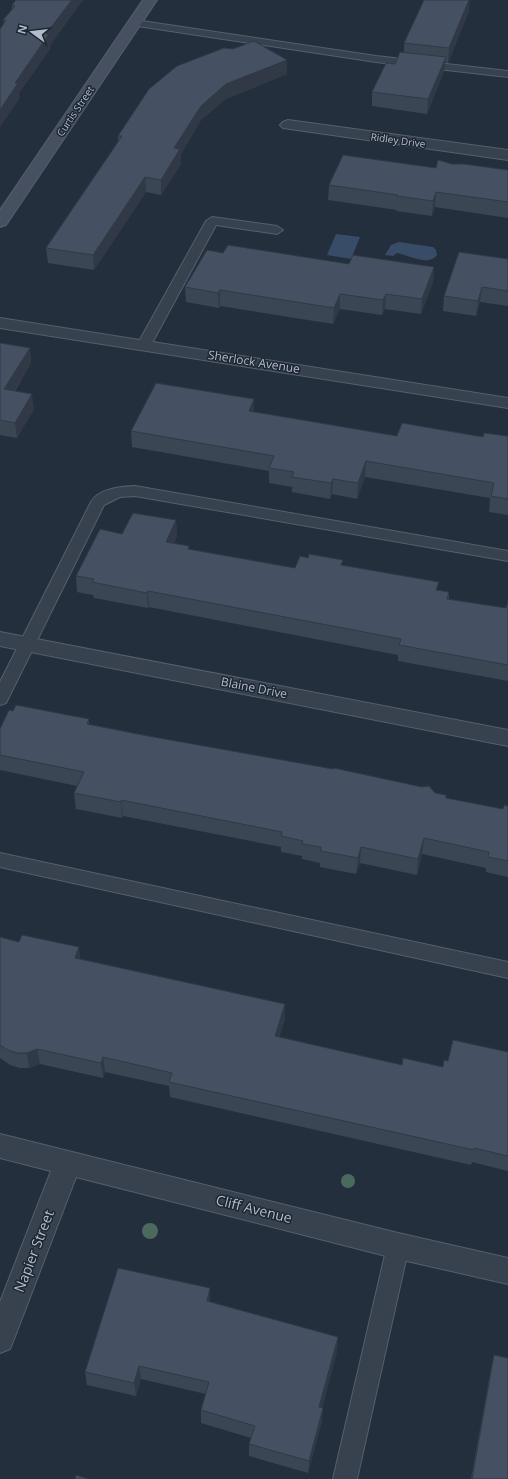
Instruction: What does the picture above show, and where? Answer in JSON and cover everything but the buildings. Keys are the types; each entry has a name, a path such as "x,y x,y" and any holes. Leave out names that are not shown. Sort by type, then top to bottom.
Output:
{"street":[{"name":"Curtis Street","path":"0,222 150,0"},
{"name":"Ridley Drive","path":"288,125 508,155"},
{"name":"Sherlock Avenue","path":"0,323 508,403"},
{"name":"Blaine Drive","path":"0,638 508,738"},
{"name":"Cliff Avenue","path":"0,1146 398,1246 508,1271"},
{"name":"Napier Street","path":"0,1339 68,1162"}],"lane":[{"path":"135,23 376,59 508,74"},
{"path":"144,345 212,221 277,230"},
{"path":"0,698 98,502 117,492 135,491 508,556"},
{"path":"0,860 508,970"},
{"path":"345,1479 398,1246"}],"water":[{"path":"336,234 360,237 351,259 327,255"},
{"path":"399,242 433,247 436,250 437,255 429,260 424,260 397,253 393,256 385,255 391,245"}]}
